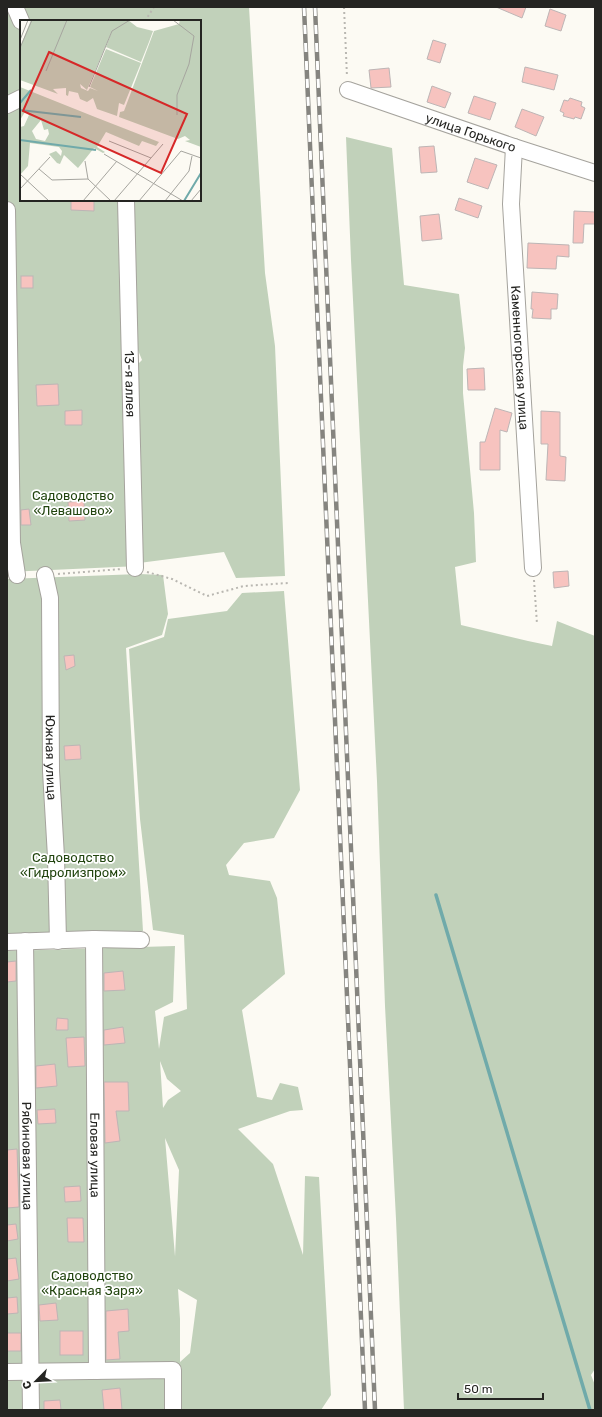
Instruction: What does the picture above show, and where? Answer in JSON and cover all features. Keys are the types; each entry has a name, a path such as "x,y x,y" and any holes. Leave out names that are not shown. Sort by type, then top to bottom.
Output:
{"street":[{"path":"15,7 21,20"},
{"name":"улица Горького","path":"348,90 595,173"},
{"path":"7,105 20,98"},
{"name":"Каменногорская улица","path":"514,147 511,204 533,568"},
{"name":"13-я аллея","path":"126,201 135,568"},
{"path":"7,210 12,543 16,575"},
{"name":"Южная улица","path":"45,575 50,598 51,771 56,857 58,941"},
{"path":"7,942 94,939 141,940"},
{"name":"Еловая улица","path":"94,939 97,1371"},
{"name":"Рябиновая улица","path":"25,941 31,1410"},
{"path":"7,1372 173,1370 173,1410"}],"path":[{"path":"146,20 154,7"},
{"path":"344,7 348,90"},
{"path":"45,575 135,568 172,579 207,596 244,586 288,583"},
{"path":"533,568 537,624"}],"green space":[{"name":"Садоводство «Левашово»","path":"7,7 249,7 265,273 275,346 285,576 236,578 224,552 139,563 139,566 7,572","holes":["136,345 142,360 136,366"]},
{"path":"346,137 392,148 404,285 459,294 465,348 463,393 474,513 476,562 455,567 461,625 552,646 557,621 595,636 595,1369 591,1375 595,1385 595,1410 404,1410 385,1006 377,781"},
{"name":"Садоводство «Гидролизпром»","path":"139,574 163,575 168,614 162,635 126,648 143,931 7,935 7,579"},
{"name":"Садоводство «Красная Заря»","path":"284,591 300,790 274,838 244,843 226,865 229,875 270,881 277,898 285,974 242,1010 257,1097 272,1100 280,1083 298,1087 303,1110 290,1111 238,1129 273,1164 303,1255 305,1176 319,1177 331,1395 321,1410 183,1410 179,1408 179,1410 7,1410 7,951 175,946 173,1002 155,1011 159,1049 164,1017 187,1009 184,935 153,930 140,819 129,649 164,637 168,619 227,611 242,593","holes":["160,1061 167,1079 181,1091 168,1100 163,1108","165,1138 179,1170 175,1257","178,1289 197,1300 190,1353 180,1362"]}],"building":[{"path":"496,7 526,7 522,18"},
{"path":"550,9 566,15 561,31 545,26"},
{"path":"433,40 446,44 440,63 427,59"},
{"path":"525,67 558,75 554,90 522,82"},
{"path":"389,68 391,87 371,88 369,70"},
{"path":"432,86 451,93 445,108 427,102"},
{"path":"474,96 496,103 490,120 468,113"},
{"path":"570,98 582,102 581,106 585,108 581,119 563,116 564,113 560,111 564,100 568,101"},
{"path":"522,109 544,117 536,136 515,127"},
{"path":"434,146 437,172 421,173 419,147"},
{"path":"475,158 497,165 488,189 467,182"},
{"path":"459,198 482,206 478,218 455,210"},
{"path":"71,201 94,201 94,211 71,210"},
{"path":"574,211 595,212 595,224 584,224 583,243 573,243"},
{"path":"439,214 442,239 422,241 420,216"},
{"path":"528,243 569,245 569,257 557,256 556,269 527,268"},
{"path":"21,276 33,276 33,288 21,288"},
{"path":"532,292 558,294 557,309 551,309 551,319 532,318"},
{"path":"484,368 485,390 468,390 467,369"},
{"path":"58,384 59,405 37,406 36,385"},
{"path":"495,408 512,413 507,432 500,430 500,470 480,470 480,442 485,442"},
{"path":"82,410 82,425 65,425 65,411"},
{"path":"541,411 560,412 560,456 566,457 565,481 546,480 548,444 541,444"},
{"path":"84,501 85,520 69,521 68,502"},
{"path":"29,509 31,525 21,525 21,510"},
{"path":"568,571 569,586 554,588 553,572"},
{"path":"74,655 75,666 66,670 64,656"},
{"path":"80,745 81,759 65,760 64,746"},
{"path":"16,961 16,981 7,982 7,962"},
{"path":"123,971 125,990 104,991 104,973"},
{"path":"57,1018 68,1019 68,1030 56,1030"},
{"path":"123,1027 125,1043 104,1045 104,1030"},
{"path":"84,1037 85,1066 68,1067 66,1038"},
{"path":"55,1064 57,1086 36,1088 36,1066"},
{"path":"104,1082 128,1082 129,1111 116,1111 120,1141 105,1143"},
{"path":"55,1109 56,1123 38,1124 37,1110"},
{"path":"17,1149 19,1207 7,1208 7,1150"},
{"path":"80,1186 81,1201 65,1202 64,1187"},
{"path":"67,1218 83,1218 84,1242 68,1242"},
{"path":"16,1224 18,1239 7,1241 7,1225"},
{"path":"16,1258 19,1279 7,1281 7,1259"},
{"path":"17,1297 18,1313 7,1314 7,1298"},
{"path":"56,1303 58,1320 40,1321 39,1305"},
{"path":"128,1309 129,1331 118,1332 120,1359 106,1360 106,1311"},
{"path":"60,1331 83,1331 83,1355 60,1355"},
{"path":"7,1333 21,1333 21,1351 7,1351"},
{"path":"120,1388 122,1410 104,1410 102,1390"},
{"path":"60,1400 61,1410 44,1410 44,1401"}],"waterway":[{"path":"436,895 590,1410"}],"railway":[{"path":"304,7 365,1410"},
{"path":"315,7 375,1410"}]}
